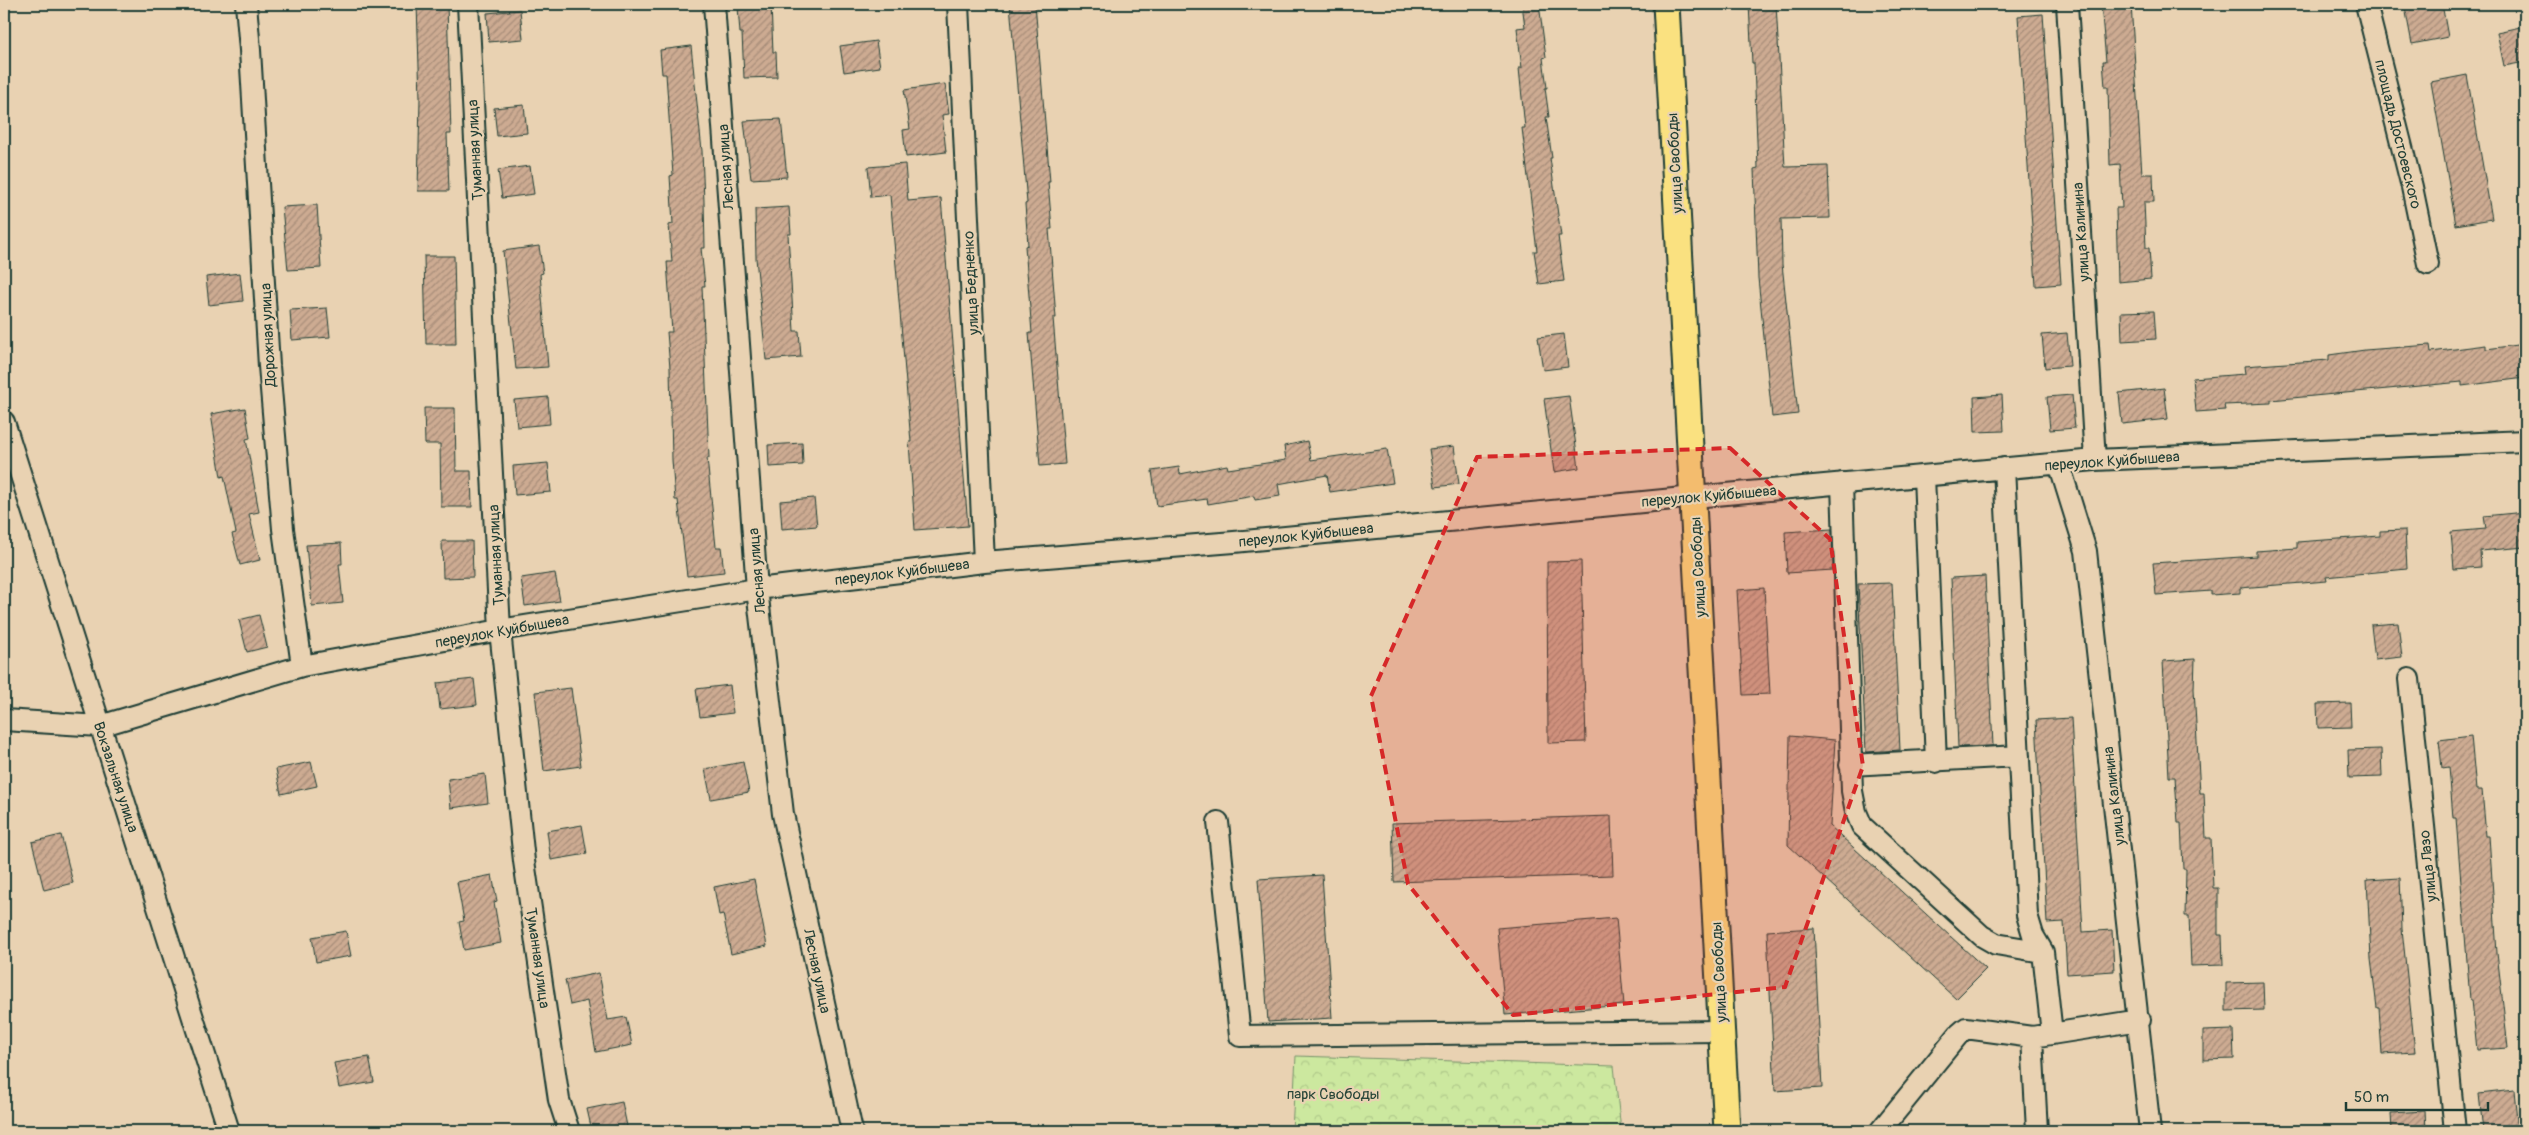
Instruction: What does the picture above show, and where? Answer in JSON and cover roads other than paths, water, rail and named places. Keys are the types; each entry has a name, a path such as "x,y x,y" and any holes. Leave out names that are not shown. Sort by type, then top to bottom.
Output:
{"main road":[{"name":"улица Свободы","path":"1666,4 1727,1131"}],"street":[{"name":"Дорожная улица","path":"246,4 269,366 280,500 302,666"},
{"name":"Туманная улица","path":"468,4 500,630 524,861 559,1100 569,1131"},
{"name":"Лесная улица","path":"714,4 757,589 783,814 852,1131"},
{"name":"улица Бедненко","path":"958,4 984,562"},
{"name":"улица Калинина","path":"2067,4 2095,460"},
{"name":"площадь Достоевского","path":"2366,4 2412,187 2428,264"},
{"name":"Вокзальная улица","path":"4,422 229,1131"},
{"name":"переулок Куйбышева","path":"100,726 302,666 500,630 757,589 984,562 1234,542 1694,496 2095,460 2525,441"},
{"name":"улица Калинина","path":"2058,464 2086,551 2140,1020 2150,1131"},
{"path":"2004,468 2027,915 2033,935 2043,952 2052,1034"},
{"path":"1924,476 1936,762"},
{"path":"1842,483 1850,765 1854,805 1862,826 1982,936 1996,944 2043,952"},
{"name":"улица Лазо","path":"2409,679 2455,1131"},
{"path":"4,720 100,726"},
{"path":"1850,765 1936,762 2019,756"},
{"path":"1218,822 1240,1036 1722,1031"},
{"path":"1880,1131 1959,1034 1966,1028 2032,1037 2140,1020"},
{"path":"2032,1037 2037,1131"}],"park label":[{"name":"парк Свободы","path":"1333,1094"}]}
